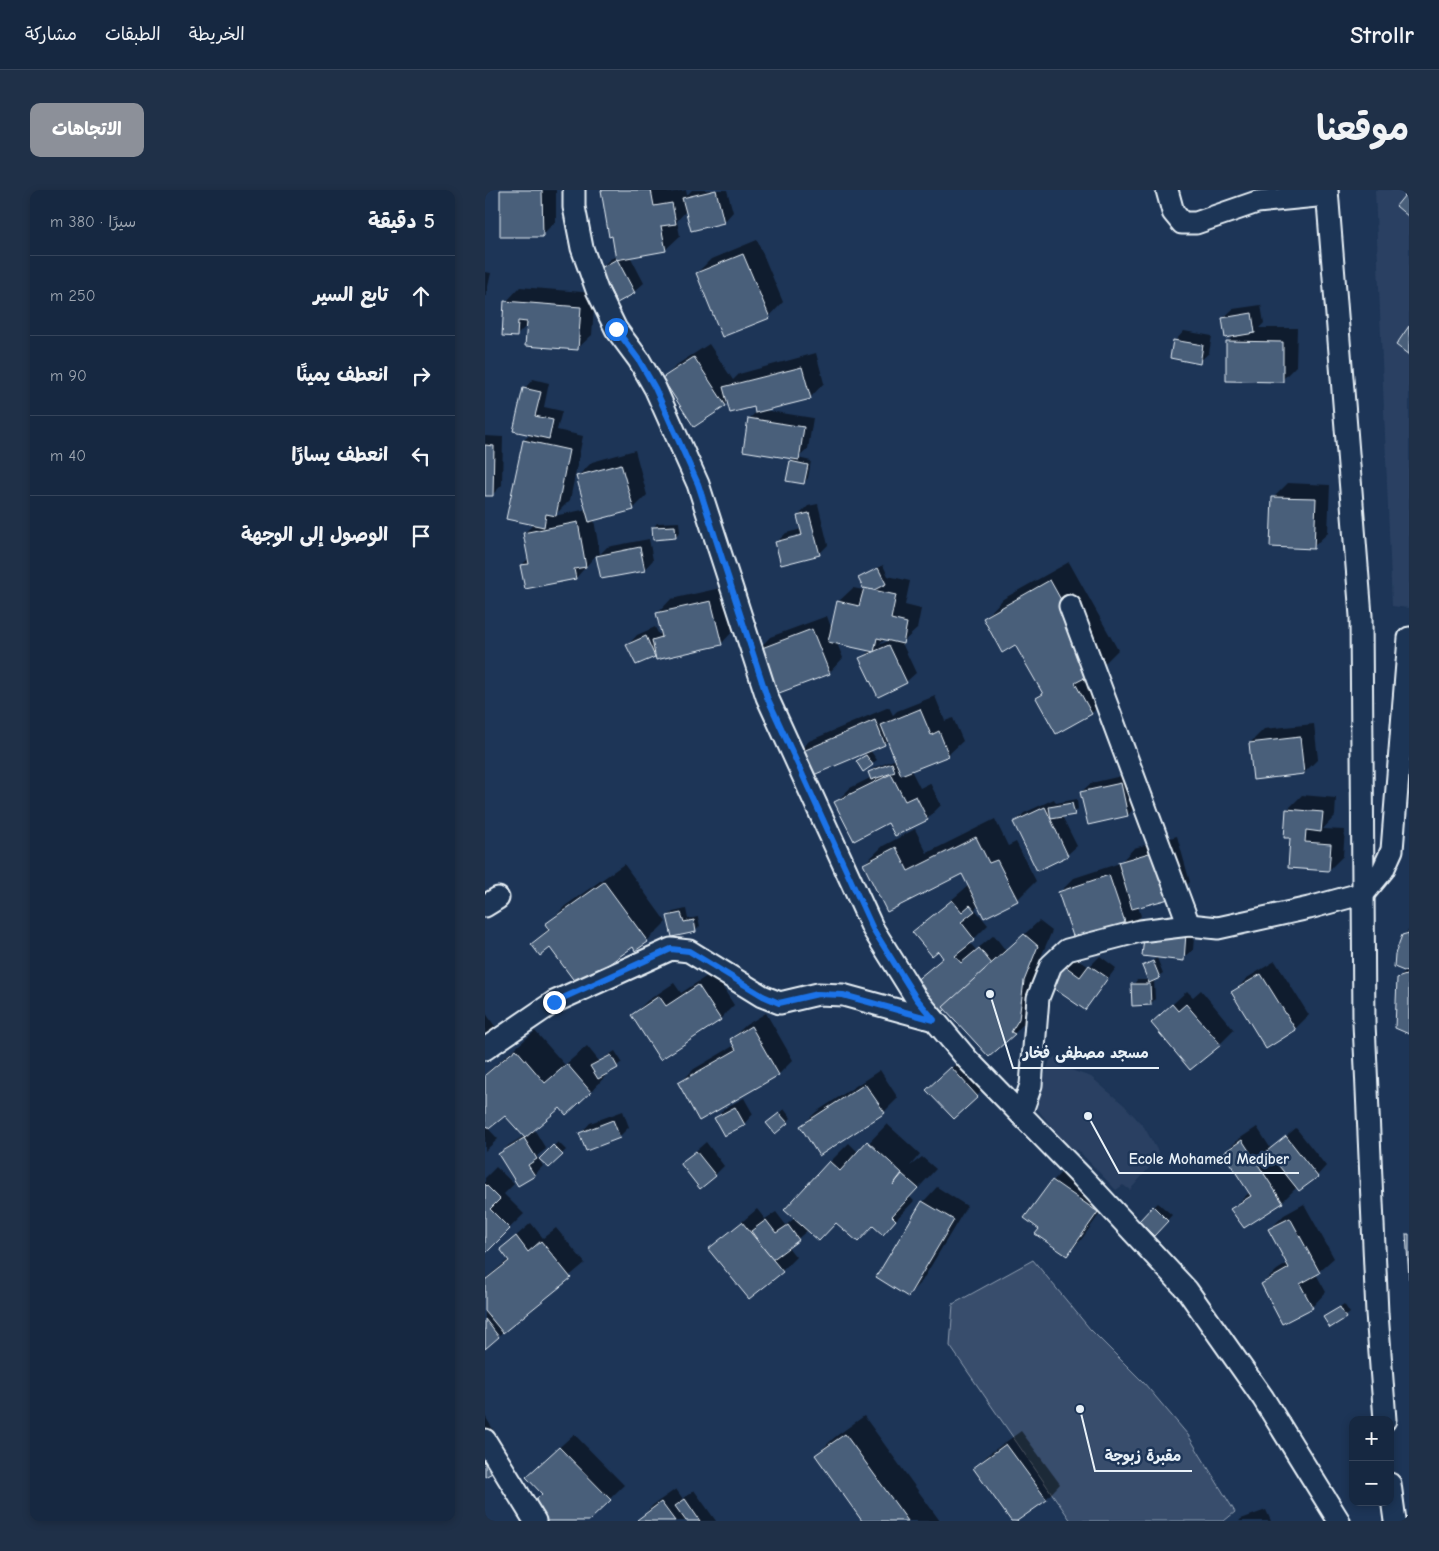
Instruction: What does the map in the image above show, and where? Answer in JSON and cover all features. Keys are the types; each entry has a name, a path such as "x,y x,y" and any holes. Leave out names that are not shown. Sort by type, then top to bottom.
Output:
{"street":[{"path":"574,190 574,207 582,248 597,290 616,329 639,360 655,388 698,484 767,697 873,929 916,998 968,1060 1187,1290 1263,1398 1339,1521"},
{"path":"1167,190 1173,212 1182,223 1196,222 1257,202 1327,192 1361,616 1364,1023 1377,1314 1385,1416"},
{"path":"1070,606 1189,925"},
{"path":"1021,1114 1031,1085 1038,998 1051,965 1067,950 1140,931 1189,925 1219,928 1309,908 1364,893 1383,870 1392,850 1409,638"},
{"path":"485,1049 554,1002 671,949 689,951 763,996 779,1003 818,994 843,995 934,1020"},
{"path":"485,1440 535,1521"},
{"path":"1393,1506 1395,1521"}],"shaded area":[{"path":"1375,190 1409,190 1409,608 1392,606"},
{"path":"1058,1055 1062,1067 1091,1077 1124,1105 1144,1127 1160,1155 1130,1190 1123,1185 1116,1190 1078,1150 1070,1150 1034,1105 1050,1060"},
{"path":"1033,1260 1090,1329 1144,1383 1188,1435 1235,1512 1224,1521 1071,1521 950,1346 953,1304"}],"building":[{"path":"500,190 542,190 543,237 500,237"},
{"path":"601,190 651,190 654,206 672,203 676,224 661,226 666,251 616,260 612,236 609,237"},
{"path":"716,190 724,223 691,231 682,198"},
{"path":"1409,190 1409,217 1396,206"},
{"path":"743,254 770,318 722,337 696,273"},
{"path":"617,259 635,293 617,303 599,269"},
{"path":"504,301 581,307 578,350 525,346 527,322 518,321 517,337 502,336"},
{"path":"1252,313 1255,333 1225,338 1222,318"},
{"path":"1409,326 1409,355 1396,345"},
{"path":"1173,340 1203,345 1200,364 1170,358"},
{"path":"1226,341 1283,342 1283,382 1226,381"},
{"path":"694,357 726,406 694,427 662,378"},
{"path":"802,367 811,399 755,413 754,407 730,413 723,387"},
{"path":"523,388 541,392 535,416 553,420 549,439 513,431"},
{"path":"748,418 804,427 799,460 743,451"},
{"path":"523,440 569,450 556,516 546,514 544,527 506,519"},
{"path":"485,445 494,446 493,496 485,496"},
{"path":"790,461 808,465 804,484 786,481"},
{"path":"621,464 634,510 589,522 576,476"},
{"path":"1272,497 1316,498 1314,549 1270,547"},
{"path":"809,513 820,555 781,565 775,542 802,535 797,516"},
{"path":"578,522 586,567 574,569 576,579 525,589 520,565 529,564 523,533"},
{"path":"675,526 676,538 653,540 652,527"},
{"path":"640,547 645,571 601,579 596,556"},
{"path":"878,568 886,584 866,594 858,578"},
{"path":"1050,580 1100,670 1075,683 1092,714 1056,734 1036,698 1043,694 1015,645 1002,653 983,618"},
{"path":"864,588 896,595 891,619 907,623 903,644 877,638 874,652 828,642 837,601 859,606"},
{"path":"711,601 722,645 656,660 652,640 662,637 656,613"},
{"path":"812,629 830,674 771,696 754,651"},
{"path":"646,636 655,657 636,665 626,645"},
{"path":"889,645 907,683 878,697 859,658"},
{"path":"920,709 931,735 939,731 949,756 901,775 881,725"},
{"path":"875,720 885,745 804,779 794,755"},
{"path":"1300,737 1304,774 1253,780 1249,743"},
{"path":"866,755 873,765 863,772 856,761"},
{"path":"892,763 895,772 871,780 868,772"},
{"path":"891,774 905,801 916,796 928,820 895,836 888,823 854,841 834,802"},
{"path":"1121,783 1128,816 1088,825 1080,792"},
{"path":"1072,803 1075,815 1051,819 1049,807"},
{"path":"1045,807 1068,856 1037,871 1013,822"},
{"path":"1286,809 1323,812 1321,832 1306,830 1305,842 1331,844 1329,871 1288,868 1290,838 1284,838"},
{"path":"976,837 989,863 997,860 1018,901 984,918 962,874 887,912 863,864 896,847 908,871"},
{"path":"1163,849 1176,897 1132,909 1118,862"},
{"path":"1109,875 1128,931 1077,948 1058,892"},
{"path":"604,882 648,942 635,951 633,947 578,986 550,948 540,956 531,944 549,930 545,924"},
{"path":"952,900 962,912 970,905 975,911 961,922 975,940 955,956 961,963 979,948 996,969 940,1014 914,982 943,958 938,951 932,956 912,932"},
{"path":"681,913 684,922 694,920 696,932 672,937 667,916"},
{"path":"1145,928 1186,933 1184,961 1142,956"},
{"path":"1409,933 1409,973 1394,967 1395,954 1402,935"},
{"path":"1024,934 1038,946 1024,981 1019,1019 1011,1032 1015,1034 989,1057 943,1007"},
{"path":"1153,961 1160,978 1149,983 1142,966"},
{"path":"1089,965 1108,978 1085,1010 1050,986 1065,966 1080,977"},
{"path":"1261,974 1296,1030 1266,1049 1231,992"},
{"path":"1409,974 1409,1034 1395,1028 1397,978"},
{"path":"1131,984 1150,984 1151,1005 1132,1006"},
{"path":"698,985 721,1020 660,1060 631,1015 659,996 666,1006"},
{"path":"1172,1004 1178,1011 1186,1004 1221,1045 1190,1070 1151,1023"},
{"path":"751,1026 779,1075 699,1121 678,1083 736,1050 730,1039"},
{"path":"516,1049 545,1083 567,1064 591,1092 566,1115 560,1108 525,1138 505,1116 490,1128 485,1125 485,1075"},
{"path":"611,1055 618,1068 598,1079 590,1066"},
{"path":"951,1067 978,1097 954,1119 926,1090"},
{"path":"865,1084 885,1113 819,1156 800,1126"},
{"path":"735,1107 745,1125 724,1136 714,1118"},
{"path":"779,1113 788,1123 775,1134 766,1123"},
{"path":"613,1120 620,1138 586,1151 579,1133"},
{"path":"1286,1136 1318,1177 1299,1191 1267,1151"},
{"path":"524,1138 537,1159 528,1165 535,1176 518,1186 498,1154"},
{"path":"1242,1140 1283,1203 1244,1228 1230,1209 1251,1196 1223,1153"},
{"path":"867,1141 902,1173 893,1185 902,1174 918,1188 892,1216 896,1220 883,1235 873,1226 858,1242 836,1223 819,1241 784,1210 829,1161 840,1171"},
{"path":"553,1145 563,1155 549,1168 539,1159"},
{"path":"696,1151 716,1176 700,1189 680,1163"},
{"path":"1052,1180 1098,1212 1067,1256 1035,1234 1039,1229 1024,1218"},
{"path":"485,1184 500,1199 490,1209 510,1229 485,1254"},
{"path":"922,1201 954,1220 908,1297 876,1277"},
{"path":"1153,1206 1168,1221 1154,1236 1139,1221"},
{"path":"1290,1218 1320,1273 1300,1284 1313,1308 1282,1324 1261,1284 1289,1268 1268,1229"},
{"path":"766,1220 776,1233 788,1225 799,1240 772,1260 751,1231"},
{"path":"742,1222 783,1272 749,1299 708,1249"},
{"path":"1406,1234 1409,1234 1409,1279"},
{"path":"516,1236 528,1252 541,1241 571,1278 503,1333 485,1311 485,1280 509,1261 500,1249"},
{"path":"1340,1307 1346,1318 1330,1328 1323,1317"},
{"path":"485,1319 499,1337 485,1349"},
{"path":"845,1434 908,1521 862,1521 815,1455"},
{"path":"1006,1444 1047,1500 1017,1521 1011,1521 973,1468"},
{"path":"559,1447 611,1500 589,1521 527,1521 521,1514 542,1494 526,1477"},
{"path":"485,1453 496,1471 485,1477"},
{"path":"685,1499 700,1521 686,1521 675,1506"},
{"path":"661,1502 675,1521 637,1520"}],"place":[{"name":"مسجد مصطفى فخار","path":"990,994"},
{"name":"Ecole Mohamed Medjber","path":"1088,1116"},
{"name":"مقبرة زبوجة","path":"1080,1409"}],"route":[{"path":"554,1002 671,949 689,951 707,960 763,996 779,1003 793,1002 818,994 843,995 934,1020 916,998 873,929 767,697 698,484 655,388 639,360 616,329"}]}
